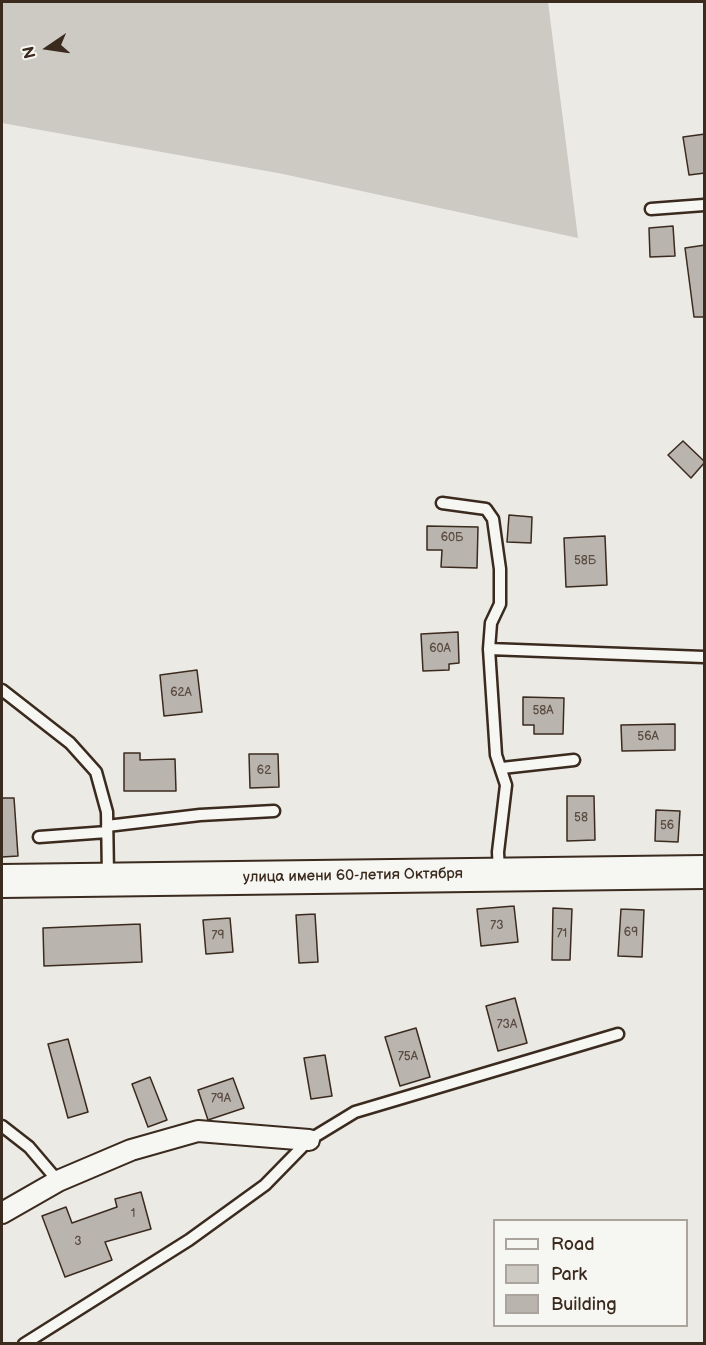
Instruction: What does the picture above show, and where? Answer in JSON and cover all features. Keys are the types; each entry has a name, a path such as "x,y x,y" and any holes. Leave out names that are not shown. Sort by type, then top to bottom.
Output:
{"main road":[{"name":"улица имени 60-летия Октября","path":"2,881 705,872"}],"street":[{"path":"2,1213 58,1181 131,1150 198,1131 309,1140"}],"lane":[{"path":"651,209 705,205"},
{"path":"442,502 486,509 493,519 500,569 500,604 491,623 489,649 496,755 506,785 498,852 499,874"},
{"path":"489,649 705,657"},
{"path":"2,690 70,743 96,772 105,799 108,879"},
{"path":"502,768 574,760"},
{"path":"39,837 200,815 274,812"},
{"path":"24,1344 189,1240 265,1185 309,1140 355,1112 618,1034"},
{"path":"2,1126 28,1147 58,1181"}],"green space":[{"path":"2,2 548,2 578,238 283,174 2,123"}],"building":[{"path":"705,134 705,173 689,175 683,137"},
{"path":"673,226 675,256 650,257 649,228"},
{"path":"705,245 705,317 694,317 685,248"},
{"path":"683,441 705,462 691,478 668,455"},
{"path":"509,515 532,517 531,543 507,542"},
{"path":"427,526 478,527 477,568 441,567 442,550 427,550"},
{"path":"605,536 607,585 566,587 564,538"},
{"path":"458,632 459,663 449,664 449,670 423,671 421,634"},
{"path":"197,670 202,712 164,716 160,675"},
{"path":"523,697 564,698 563,734 534,734 534,725 523,725"},
{"path":"675,724 675,750 622,751 621,725"},
{"path":"124,753 140,753 140,760 175,759 176,791 124,791"},
{"path":"249,754 278,754 279,787 250,788"},
{"path":"567,796 594,796 595,840 567,841"},
{"path":"2,798 14,798 18,856 2,857"},
{"path":"656,810 680,811 678,842 655,841"},
{"path":"514,906 518,942 481,946 477,909"},
{"path":"553,908 572,909 570,960 552,960"},
{"path":"621,909 644,910 642,957 618,956"},
{"path":"315,914 318,962 299,963 296,915"},
{"path":"230,918 233,952 206,954 203,920"},
{"path":"140,924 142,962 44,966 43,928"},
{"path":"515,998 527,1043 498,1051 486,1006"},
{"path":"416,1028 430,1077 400,1086 385,1037"},
{"path":"68,1039 88,1112 68,1118 48,1044"},
{"path":"325,1055 332,1096 311,1099 304,1058"},
{"path":"150,1077 167,1120 148,1127 132,1084"},
{"path":"233,1078 244,1108 208,1120 198,1090"},
{"path":"141,1192 151,1229 105,1242 112,1260 65,1277 42,1216 66,1207 72,1223 117,1207 115,1199"}]}
